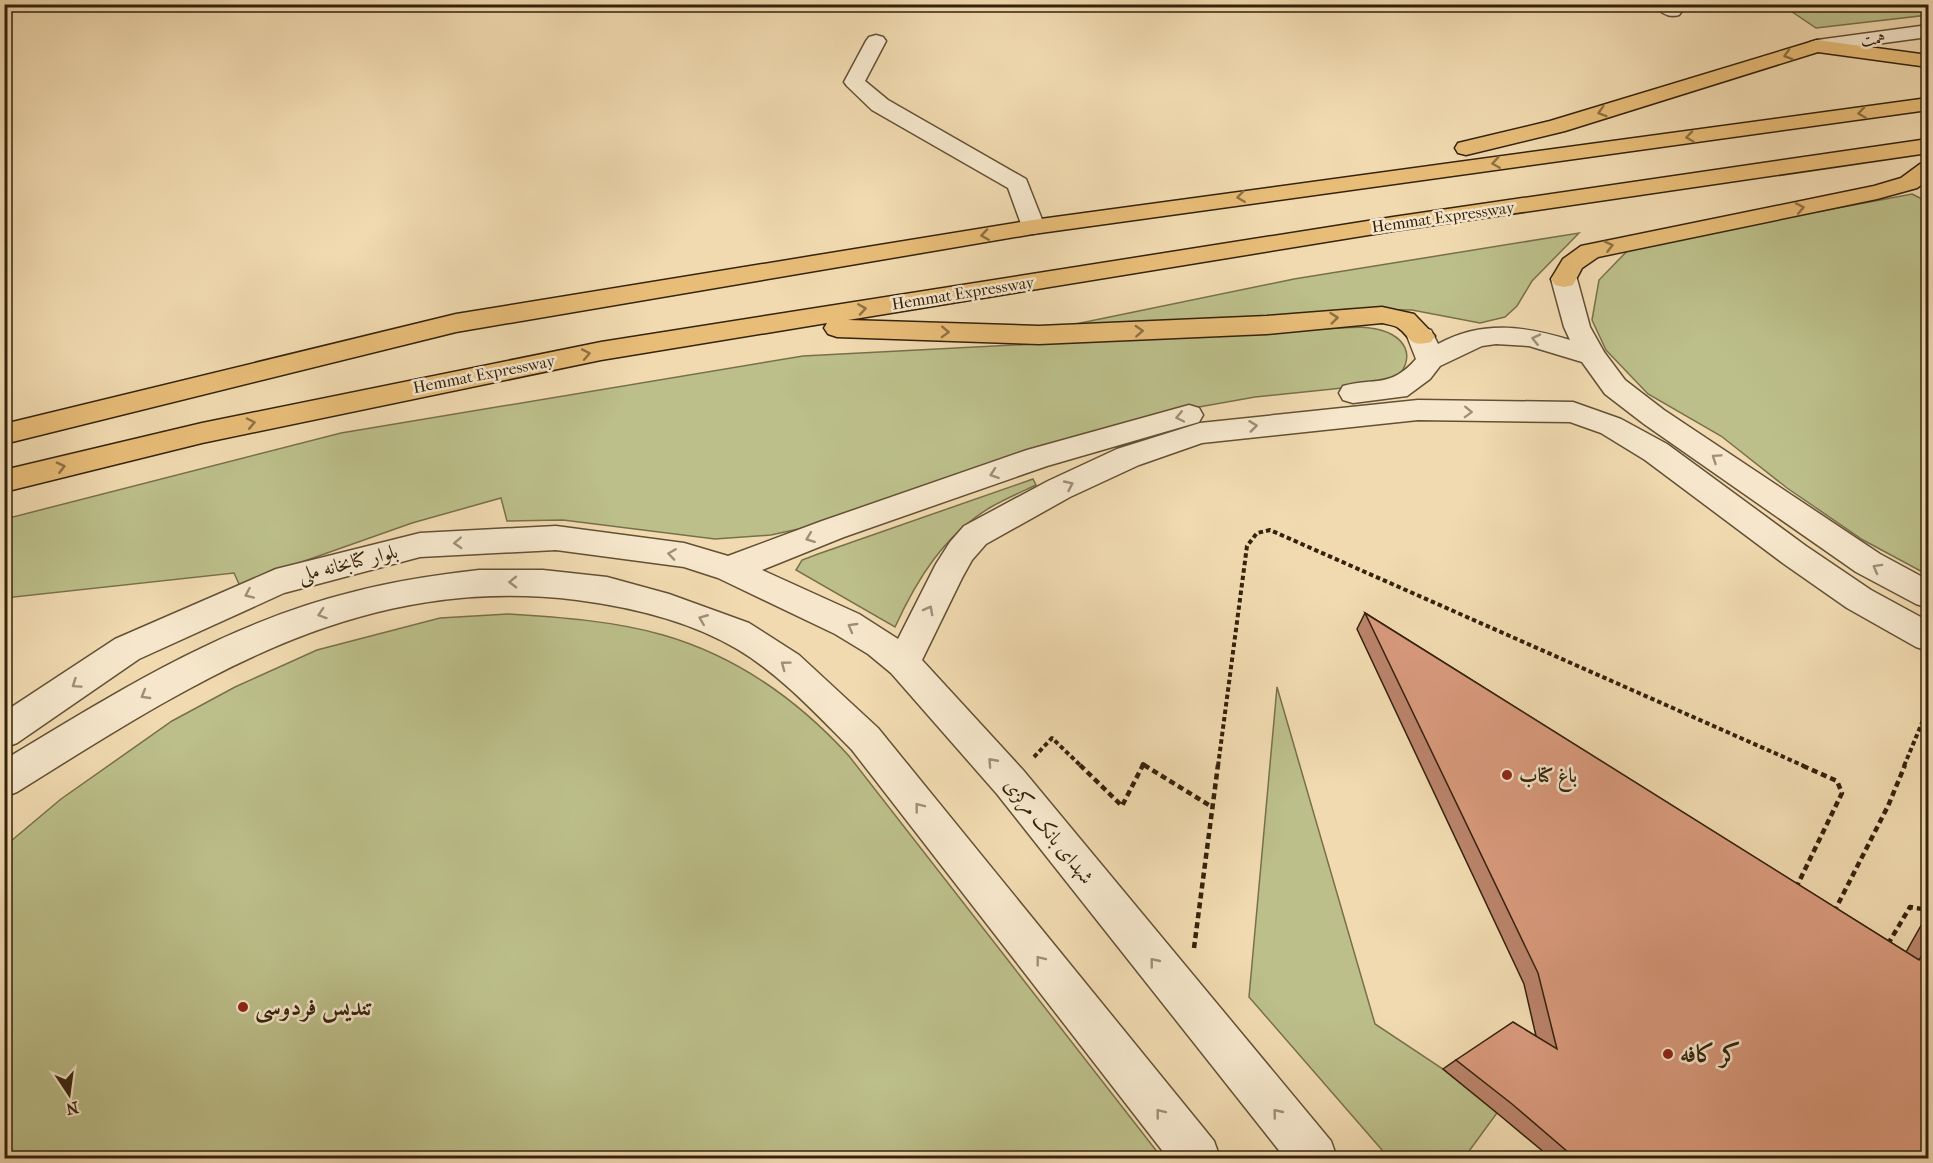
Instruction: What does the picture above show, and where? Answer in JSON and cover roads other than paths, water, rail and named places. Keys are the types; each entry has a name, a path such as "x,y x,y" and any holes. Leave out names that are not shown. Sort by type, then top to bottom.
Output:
{"highway":[{"path":"1284,191 1557,126 1817,46 1929,61"},
{"path":"4,410 456,323 1033,227 1929,104"},
{"path":"1564,279 1572,264 1590,250 1878,192 1910,183 1928,155"},
{"name":"Hemmat Expressway","path":"4,481 202,433 601,351 1393,224 1928,155"},
{"path":"760,325 1039,335 1267,325 1382,315 1405,320 1426,348"},
{"path":"4,434 456,323"}],"street":[{"name":"همت","path":"1817,46 1929,31"},
{"path":"876,41 854,82 880,105 1018,184 1033,227"},
{"path":"1564,279 1577,327 1599,366 1615,387 1654,417 1868,563 1929,595"},
{"path":"729,569 833,529 1038,458 1174,418 1276,401 1397,389 1420,372 1426,348 1489,336 1514,335 1540,340 1599,366"},
{"path":"1573,412 1602,389 1599,366"},
{"path":"1397,389 1418,410"},
{"path":"903,663 948,573 961,551 975,535 1059,489 1128,457 1200,433 1418,410 1573,412 1611,426 1656,452 1795,555 1859,599 1929,637"},
{"name":"بلوار کتابخانه ملی","path":"4,732 127,649 276,582 420,545 556,538 684,555 729,569"},
{"name":"شهدای بانک مرکزی","path":"729,569 847,624 880,644 903,663 1010,782 1314,1158"},
{"path":"4,780 184,673 268,634 321,614 399,593 464,584 517,582 576,585 638,596 703,618 756,643 807,682 865,739 1197,1158"}],"place":[{"name":"باغ کتاب","path":"1507,775"},
{"name":"تندیس فردوسی","path":"243,1007"},
{"name":"کر کافه","path":"1668,1054"}]}
